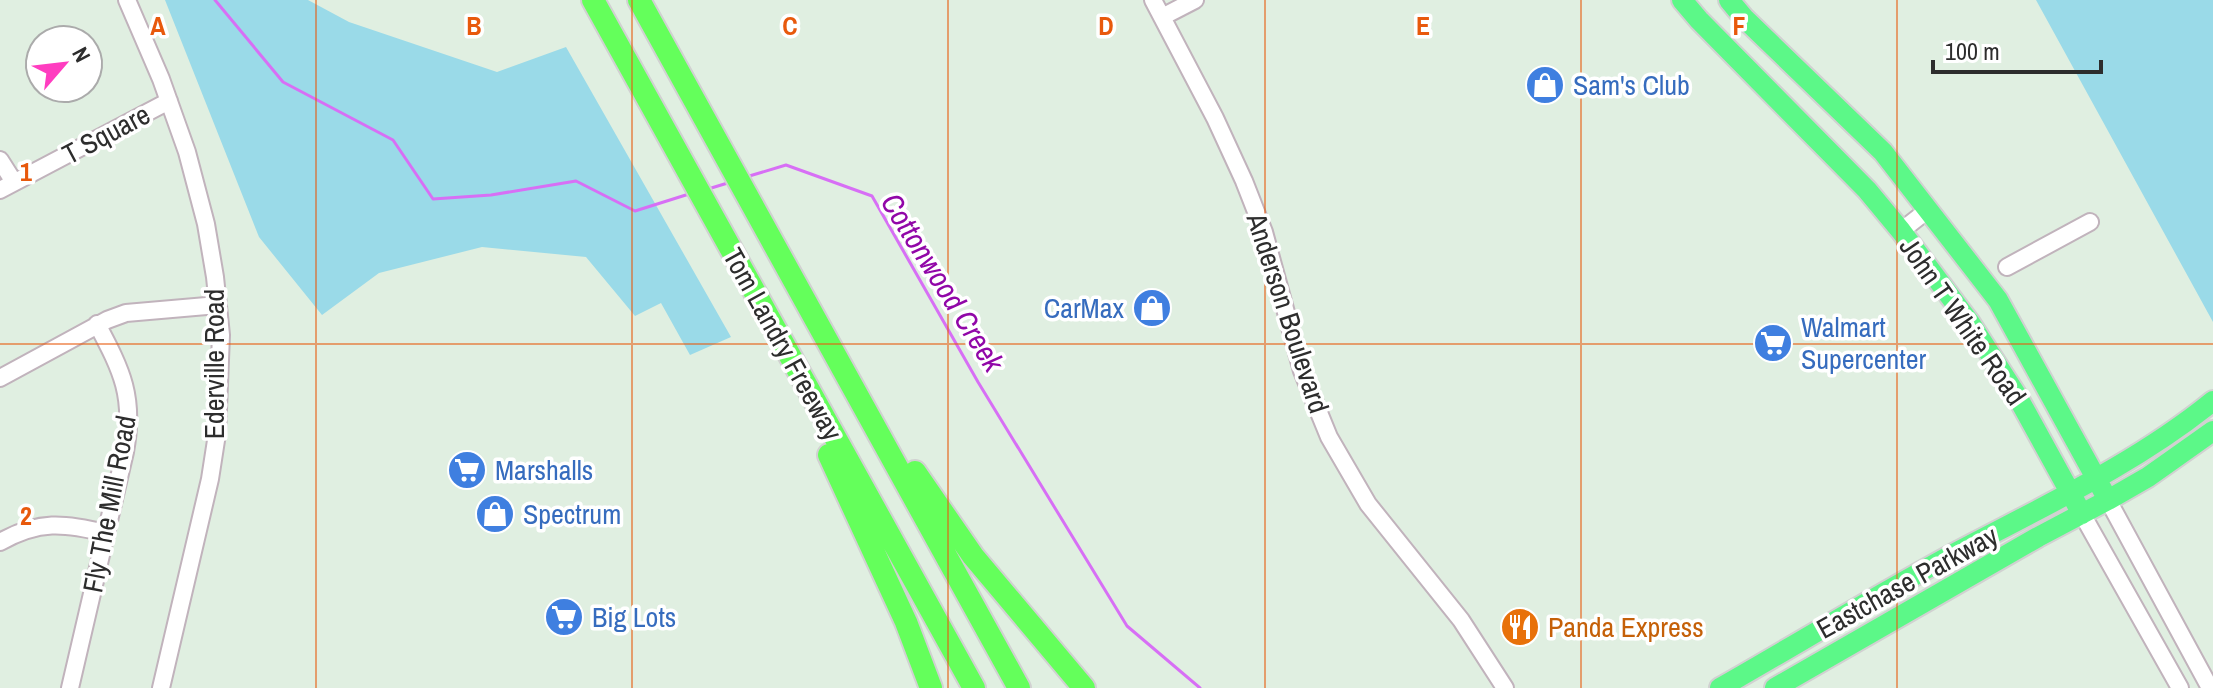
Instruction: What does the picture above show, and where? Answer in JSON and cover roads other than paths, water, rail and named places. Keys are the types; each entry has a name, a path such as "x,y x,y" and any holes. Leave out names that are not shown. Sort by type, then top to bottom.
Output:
{"highway":[{"name":"Tom Landry Freeway","path":"593,0 974,688"},
{"name":"Tom Landry Freeway","path":"639,0 1019,688"},
{"path":"728,245 735,274 836,469 906,622 931,688"},
{"path":"846,372 973,556 1084,688"}],"main road":[{"name":"John T White Road","path":"1682,0 1867,190 1901,231 1978,334 2017,396 2082,514"},
{"name":"John T White Road","path":"1729,0 1883,152 1998,300 2108,500"},
{"name":"Eastchase Parkway","path":"1720,688 1938,563 2096,478 2182,426 2213,401"},
{"name":"Eastchase Parkway","path":"1775,688 2148,477 2213,431"},
{"path":"1803,640 1817,664"}],"street":[{"name":"Anderson Boulevard","path":"1153,0 1244,181 1264,232 1302,371 1329,437 1368,504 1461,620 1505,688"},
{"path":"1162,17 1195,0"},
{"name":"Ederville Road","path":"128,3 187,152 206,224 221,335 217,434 210,479 161,688"},
{"name":"T Square","path":"7,186 169,101"},
{"path":"0,160 7,186"},
{"path":"1901,231 1929,209"},
{"path":"2007,267 2090,222"},
{"path":"0,378 97,324 126,313 218,305"},
{"name":"Fly The Mill Road","path":"70,688 128,437 129,409 123,376 97,324"},
{"name":"John T White Road","path":"2108,500 2210,688"},
{"name":"John T White Road","path":"2082,514 2180,688"},
{"path":"0,542 28,528 56,524 106,533"}],"waterway":[{"name":"Cottonwood Creek","path":"215,0 283,82 393,140 433,199 491,195 576,181 635,211 689,194"},
{"name":"Cottonwood Creek","path":"746,177 786,165 872,196 978,382 1127,626 1200,688"},
{"name":"Cottonwood Creek","path":"708,189 731,182"}],"place":[{"name":"Sam's Club","path":"1545,85"},
{"name":"CarMax","path":"1152,308"},
{"name":"Walmart Supercenter","path":"1773,343"},
{"name":"Marshalls","path":"467,470"},
{"name":"Spectrum","path":"495,514"},
{"name":"Big Lots","path":"564,617"},
{"name":"Panda Express","path":"1520,627"}]}
